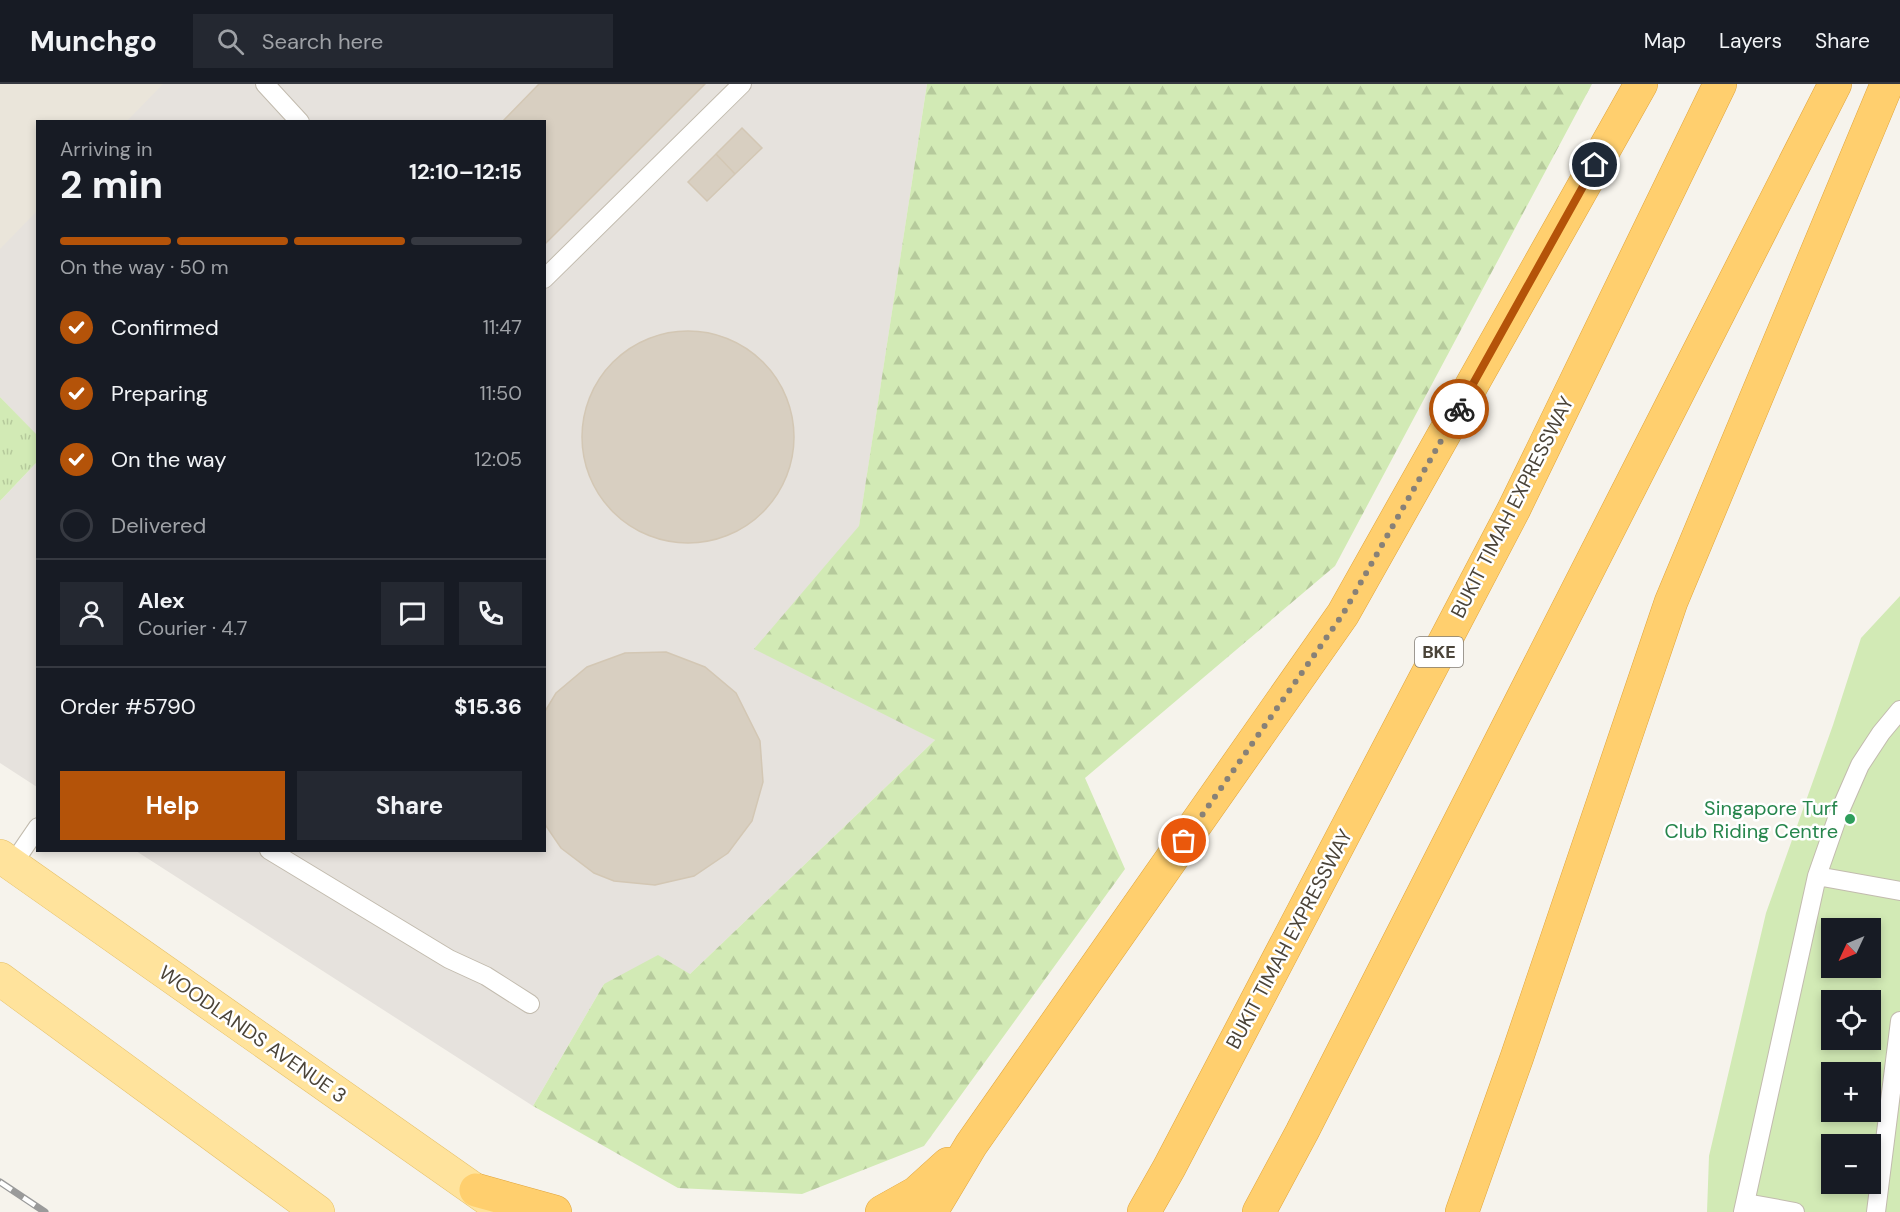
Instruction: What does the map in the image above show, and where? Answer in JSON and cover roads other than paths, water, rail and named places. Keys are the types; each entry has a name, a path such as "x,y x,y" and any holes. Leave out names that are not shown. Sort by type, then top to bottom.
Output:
{"highway":[{"path":"931,1212 971,1145 1343,614 1641,84"},
{"name":"BUKIT TIMAH EXPRESSWAY","path":"1144,1212 1514,509 1720,84"},
{"path":"1259,1212 1302,1132 1835,84"},
{"path":"1462,1212 1671,602 1887,84"},
{"path":"882,1212 916,1193 971,1145"},
{"path":"476,1190 555,1212"}],"main road":[{"name":"WOODLANDS AVENUE 3","path":"6,861 506,1212"},
{"path":"0,979 318,1212"}],"lane":[{"path":"265,84 298,120"},
{"path":"546,277 742,84"},
{"path":"1796,1212 1744,1208 1817,876 1839,813 1860,765 1881,733 1900,710"},
{"path":"6,861 36,829"},
{"path":"272,852 449,959 486,976 530,1004"},
{"path":"1817,876 1900,891"},
{"path":"1876,1212 1900,1021"}],"railway":[{"path":"0,1182 45,1212"}],"place":[{"name":"Singapore Turf Club Riding Centre","path":"1850,819"}]}
